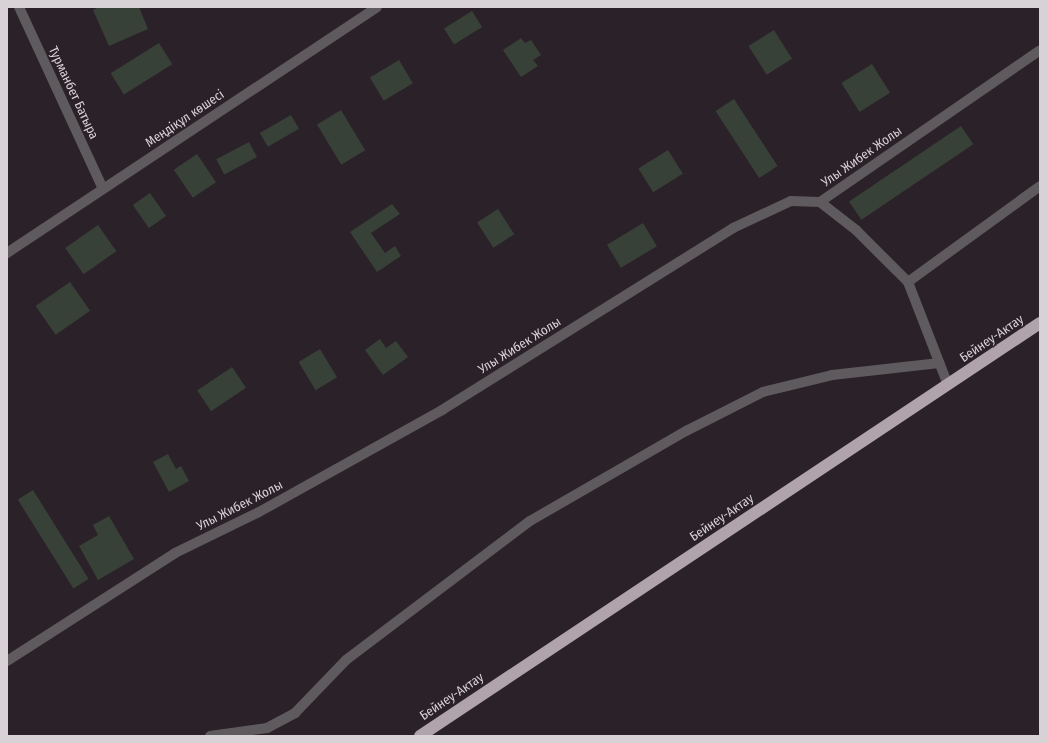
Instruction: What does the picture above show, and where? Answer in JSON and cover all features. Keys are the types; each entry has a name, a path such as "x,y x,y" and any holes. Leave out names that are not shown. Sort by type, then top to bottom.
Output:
{"highway":[{"name":"Бейнеу-Актау","path":"420,736 1040,323"}],"street":[{"name":"Турманбет Батыра","path":"19,7 103,189"},
{"name":"Меңдіқұл көшесі","path":"7,253 377,7"},
{"name":"Улы Жибек Жолы","path":"7,661 175,553 259,512 442,410 734,228 791,201 820,202 1040,50"},
{"path":"908,282 1040,186"},
{"path":"820,202 856,230 908,282 948,385"},
{"path":"210,736 267,728 295,713 346,660 530,521 686,431 748,399 762,392 832,375 939,363"}],"building":[{"path":"99,7 139,7 148,29 109,46 93,10"},
{"path":"472,11 482,27 454,45 444,28"},
{"path":"774,30 792,59 767,75 749,46"},
{"path":"521,38 525,43 531,40 541,55 533,60 538,66 521,77 503,50"},
{"path":"159,43 172,64 124,94 111,73"},
{"path":"399,60 413,83 384,101 370,78"},
{"path":"872,64 890,93 859,112 841,83"},
{"path":"734,99 778,166 759,178 716,111"},
{"path":"341,110 365,150 341,165 317,124"},
{"path":"291,115 299,129 268,147 260,133"},
{"path":"961,126 973,144 861,220 849,201"},
{"path":"249,142 257,157 224,174 216,159"},
{"path":"668,150 683,174 653,192 638,169"},
{"path":"197,154 216,182 193,198 174,170"},
{"path":"150,193 166,216 149,228 133,205"},
{"path":"392,204 400,214 371,233 385,253 395,246 401,256 377,272 350,232"},
{"path":"498,209 514,234 493,248 477,223"},
{"path":"643,223 657,246 621,268 607,245"},
{"path":"98,225 116,251 84,274 65,248"},
{"path":"70,282 90,311 56,335 36,306"},
{"path":"380,339 386,348 396,341 408,357 383,375 365,350"},
{"path":"320,349 337,377 316,390 299,362"},
{"path":"232,367 246,388 211,411 197,390"},
{"path":"168,454 176,469 181,466 189,481 169,492 153,462"},
{"path":"33,490 89,579 73,589 18,500"},
{"path":"109,516 134,559 98,580 79,546 98,535 93,525"}]}
